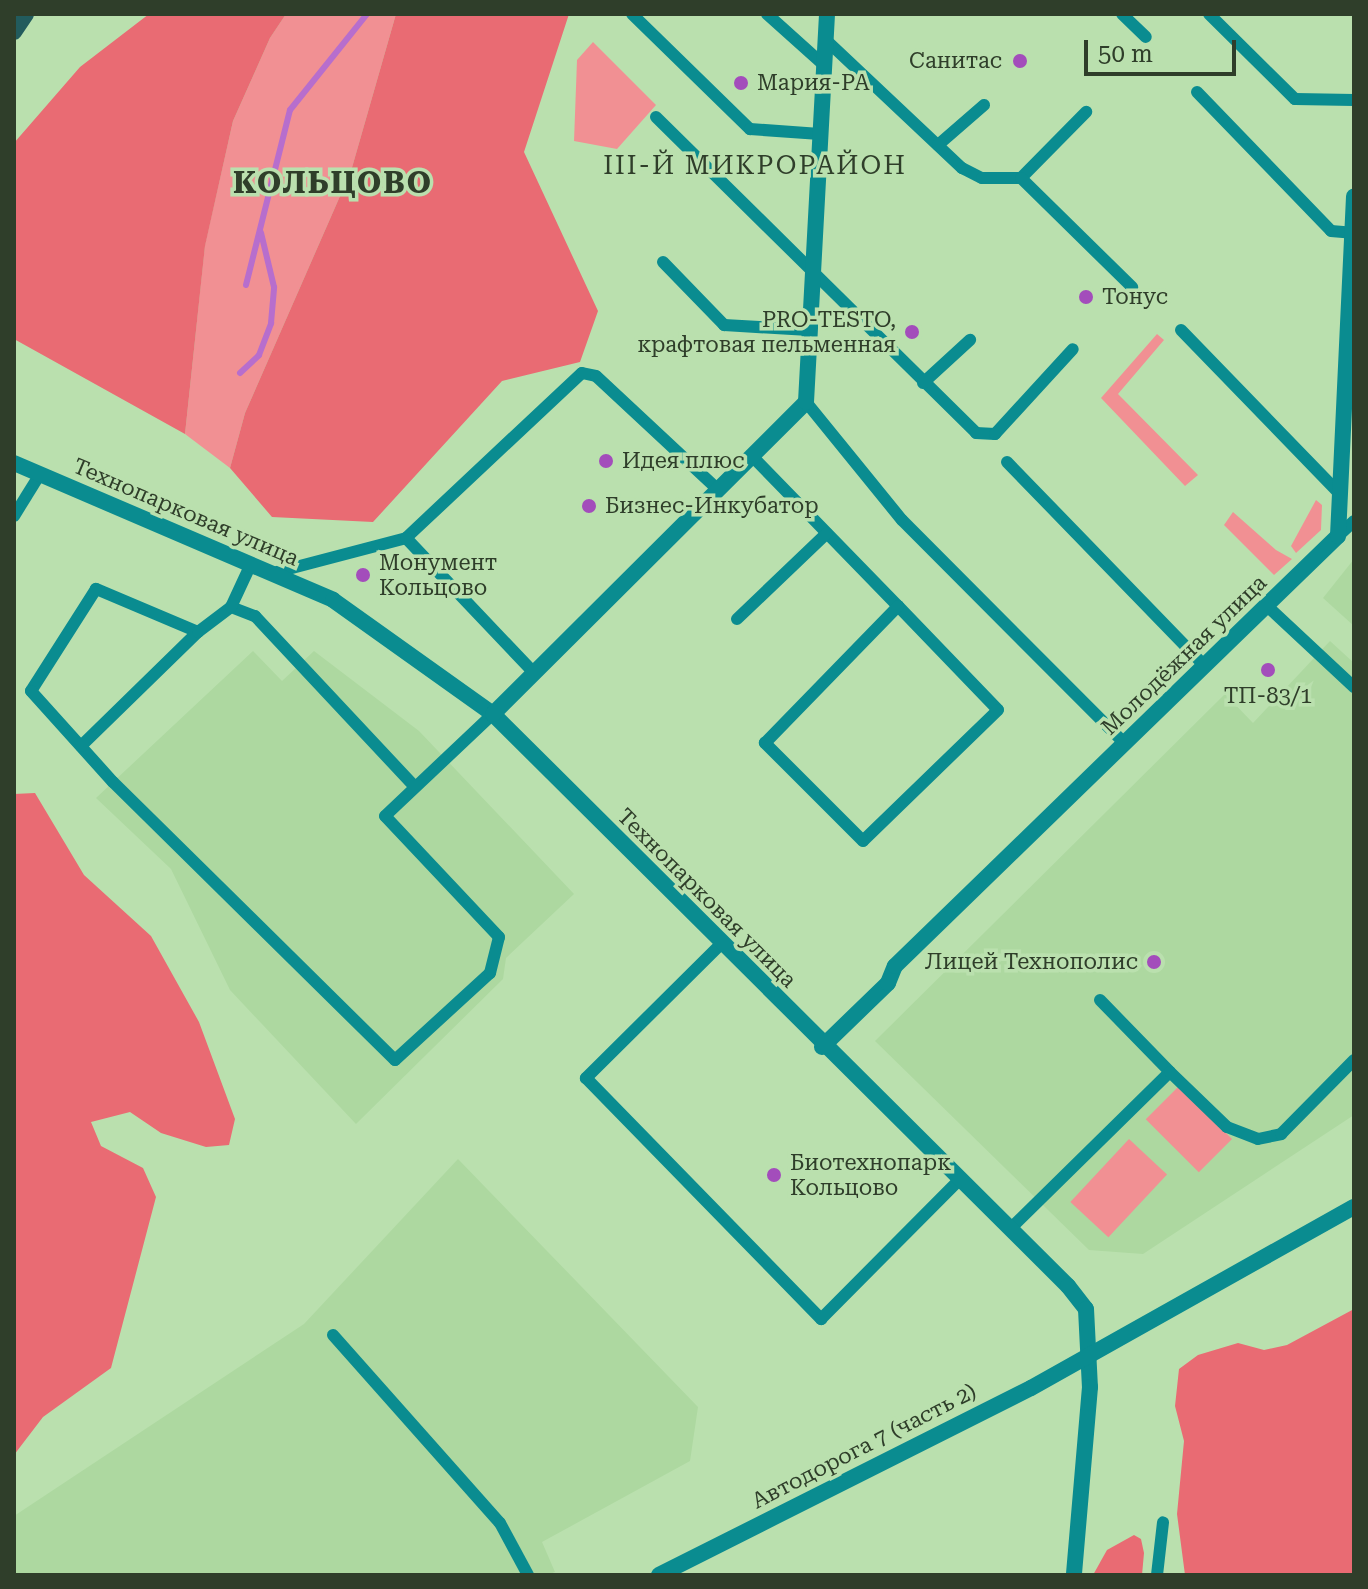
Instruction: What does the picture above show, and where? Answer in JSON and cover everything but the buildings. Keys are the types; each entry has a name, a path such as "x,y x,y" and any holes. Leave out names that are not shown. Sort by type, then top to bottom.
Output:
{"main road":[{"path":"14,32 26,14"}],"street":[{"path":"493,714 806,402 827,14"},
{"path":"1338,536 1354,196"},
{"name":"Технопарковая улица","path":"14,463 333,600 390,636 493,714 822,1047 1010,1229 1086,1309 1089,1355 1074,1575"},
{"name":"Молодёжная улица","path":"822,1047 888,983 895,966 1338,536"},
{"name":"Автодорога 7 (часть 2)","path":"659,1575 1089,1355 1354,1207"}],"lane":[{"path":"632,14 750,129 820,134"},
{"path":"767,14 825,66"},
{"path":"1122,14 1146,37"},
{"path":"1209,14 1295,99 1354,100"},
{"path":"826,40 938,145 982,178 1021,178 1132,287"},
{"path":"1197,92 1331,231 1352,233"},
{"path":"938,145 984,105"},
{"path":"1021,178 1086,112"},
{"path":"656,117 923,383 985,437 1073,349"},
{"path":"663,262 724,325 809,330"},
{"path":"1181,330 1340,494"},
{"path":"923,383 970,340"},
{"path":"273,573 406,538 582,373 596,376 717,489"},
{"path":"806,402 902,520 1125,744"},
{"path":"751,455 898,606 998,710 863,841 765,743 898,606"},
{"path":"1007,462 1205,666"},
{"path":"14,516 40,474"},
{"path":"1338,536 1354,521"},
{"path":"737,619 827,533"},
{"path":"406,538 534,673"},
{"path":"81,746 198,632 231,607 251,564"},
{"path":"198,632 96,589 31,691 81,746 395,1060 490,973 499,937 385,816 493,714"},
{"path":"1267,606 1354,687"},
{"path":"231,607 255,616 414,786"},
{"path":"722,943 586,1078 821,1319 959,1180"},
{"path":"1100,1000 1227,1127 1258,1139 1281,1134 1354,1060"},
{"path":"1010,1229 1170,1072"},
{"path":"333,1335 500,1523 528,1575"},
{"path":"1157,1575 1163,1522"}],"shaded area":[{"path":"149,14 286,14 270,38 233,121 205,246 185,434 14,339 14,143 80,67"},
{"path":"286,14 396,14 351,171 245,413 230,468 185,434 205,245 233,121 270,38"},
{"path":"396,14 569,14 524,152 598,311 580,362 502,381 373,522 272,517 230,468 245,413 351,171"},
{"path":"593,42 656,105 617,149 574,141 577,60"},
{"path":"1157,334 1164,340 1118,394 1198,475 1185,486 1101,398"},
{"path":"1316,500 1322,505 1321,530 1296,553 1291,546"},
{"path":"1233,512 1276,550 1292,559 1274,575 1224,525"},
{"path":"1354,559 1354,626 1323,598"},
{"name":"Лицей Технополис","path":"1330,641 1354,663 1354,1115 1143,1254 1089,1250 875,1041 1225,694 1253,723"},
{"path":"253,651 282,681 314,651 419,731 574,894 506,958 503,979 356,1124 230,990 171,869 96,798"},
{"path":"35,793 84,875 151,936 199,1022 235,1119 229,1145 206,1147 161,1133 130,1112 91,1122 101,1146 143,1168 156,1197 111,1368 43,1417 14,1455 14,794"},
{"path":"1179,1086 1232,1139 1199,1172 1146,1119"},
{"path":"1129,1139 1167,1174 1108,1237 1070,1202"},
{"path":"458,1159 698,1407 690,1461 542,1542 555,1572 547,1575 14,1575 14,1516 304,1324"},
{"path":"1354,1309 1354,1575 1185,1575 1177,1514 1184,1441 1175,1406 1179,1369 1198,1355 1238,1343 1264,1350 1287,1345"},
{"path":"1134,1535 1141,1539 1144,1553 1142,1575 1093,1575 1107,1550"}],"waterway":[{"path":"246,285 290,110 367,14"},
{"path":"240,373 259,355 271,323 274,287 261,233"}],"place":[{"name":"Санитас","path":"1020,61"},
{"name":"Мария-РА","path":"741,83"},
{"name":"Тонус","path":"1086,297"},
{"name":"PRO-TESTO, крафтовая пельменная","path":"912,332"},
{"name":"Идея плюс","path":"606,461"},
{"name":"Бизнес-Инкубатор","path":"589,506"},
{"name":"Монумент Кольцово","path":"363,575"},
{"name":"ТП-83/1","path":"1268,670"},
{"name":"Лицей Технополис","path":"1154,962"},
{"name":"Биотехнопарк Кольцово","path":"774,1175"}],"district":[{"name":"III-Й МИКРОРАЙОН","path":"755,166"},
{"name":"КОЛЬЦОВО","path":"333,183"}]}
